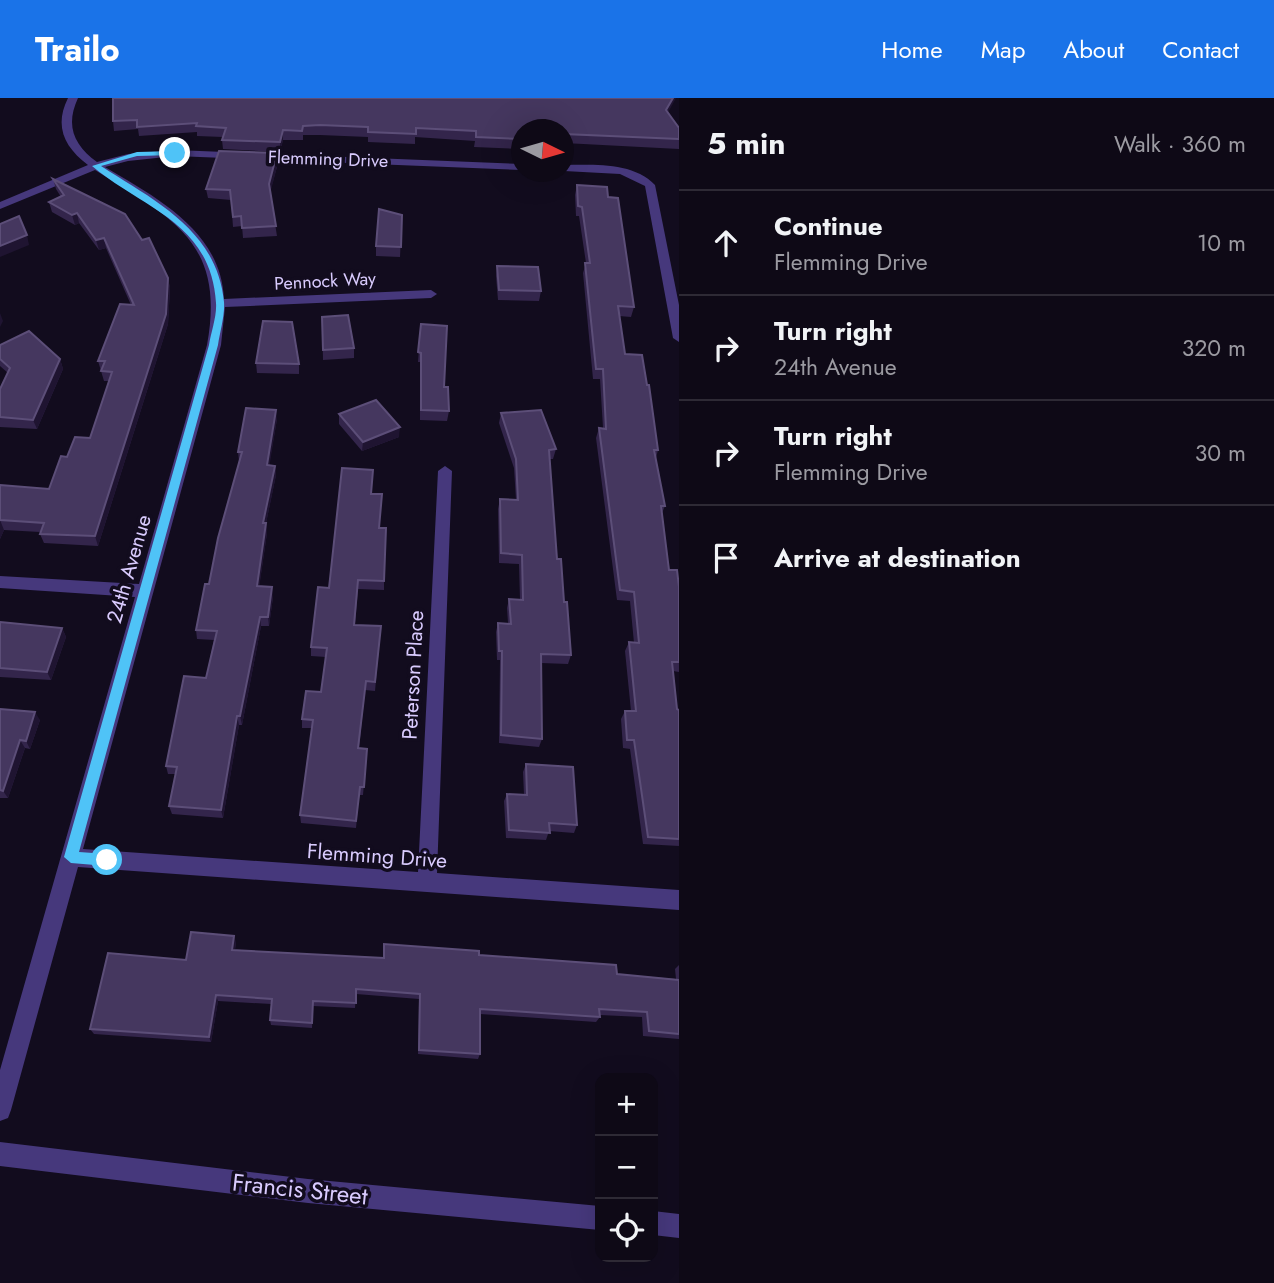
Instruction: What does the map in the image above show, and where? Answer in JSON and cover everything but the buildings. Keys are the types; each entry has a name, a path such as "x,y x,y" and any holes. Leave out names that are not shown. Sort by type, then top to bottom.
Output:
{"street":[{"name":"24th Avenue","path":"0,1110 214,345 220,303 211,264 201,244 186,227 169,213 95,166 72,144 65,118 73,98"},
{"name":"Flemming Drive","path":"0,206 95,166 119,158 156,153 511,167"},
{"path":"574,168 646,174 653,194 679,338"},
{"name":"Pennock Way","path":"220,303 432,293"},
{"name":"Peterson Place","path":"427,882 445,471"},
{"path":"0,582 145,591"},
{"name":"Flemming Drive","path":"71,857 679,900"},
{"name":"Francis Street","path":"0,1154 308,1191 595,1218"},
{"path":"658,1224 679,1226"}],"route":[{"path":"107,860 71,857 214,345 220,303 211,264 201,244 186,227 169,213 95,166 137,154 175,153"}]}
